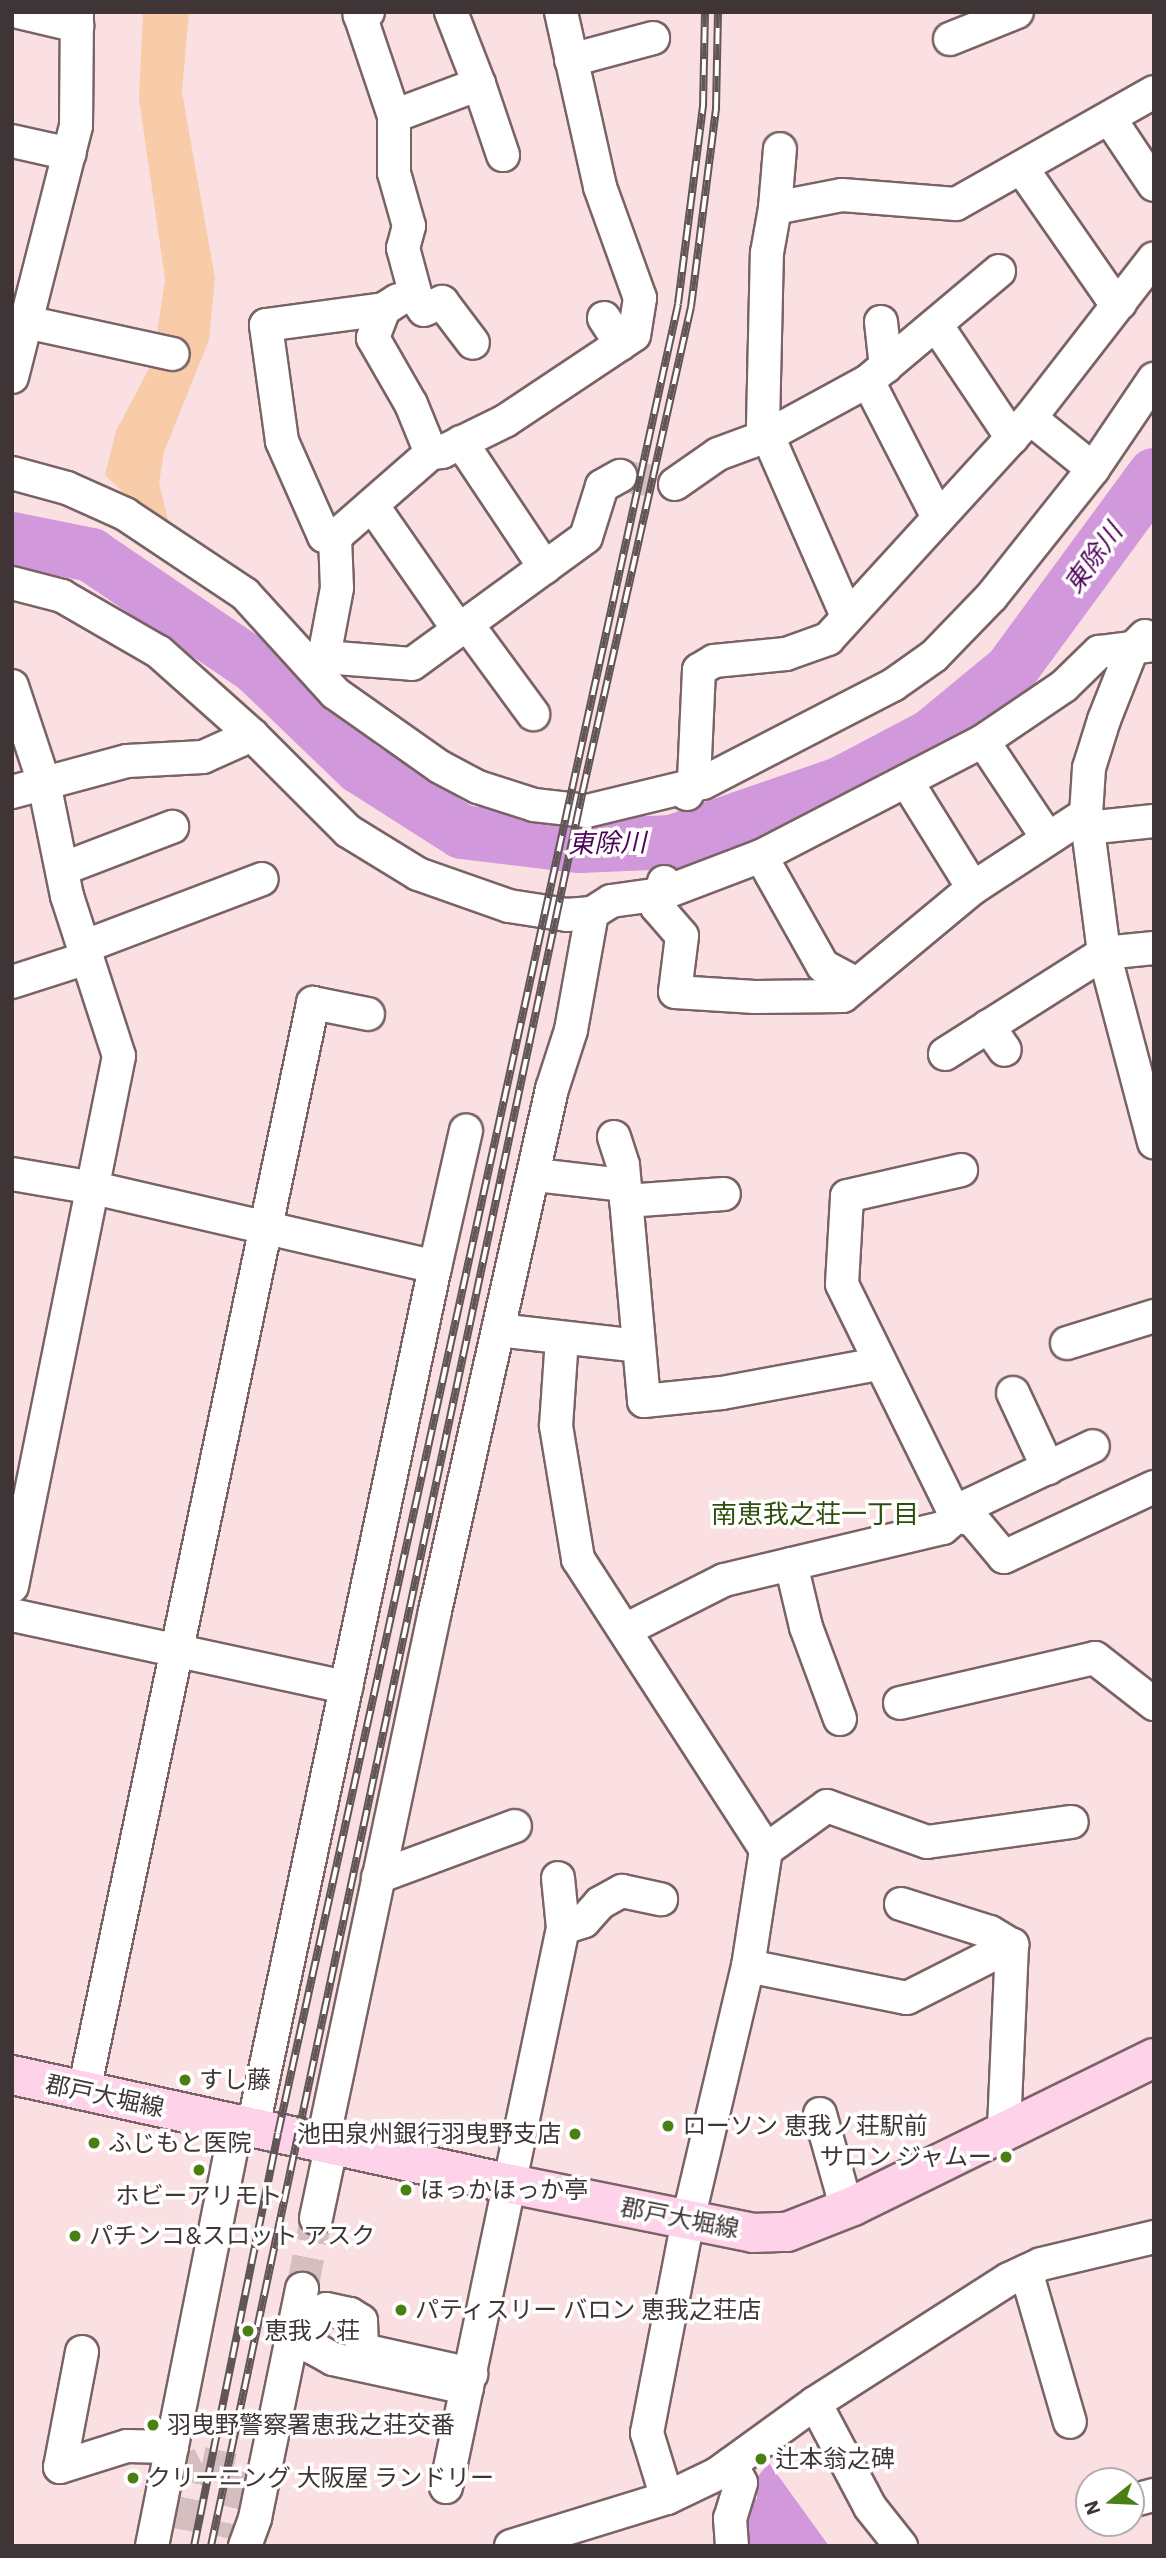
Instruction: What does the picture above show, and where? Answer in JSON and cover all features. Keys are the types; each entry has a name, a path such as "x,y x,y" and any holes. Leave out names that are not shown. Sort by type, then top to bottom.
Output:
{"main road":[{"name":"郡戸大堀線","path":"12,2075 511,2184 753,2233 787,2232 853,2206 1154,2058"}],"street":[{"path":"12,377 76,126 77,19 18,12"},
{"path":"368,12 360,15 394,116 394,173 410,226 403,248 414,289 424,310 442,302 473,343"},
{"path":"451,12 503,155"},
{"path":"414,289 384,309 266,325 282,441 324,536 335,537 431,453 505,421 612,331 634,335 640,298 600,187 561,12"},
{"path":"950,39 1017,12"},
{"path":"571,60 653,38"},
{"path":"394,116 479,84"},
{"path":"775,208 842,195 956,204 1023,170 1154,92"},
{"path":"1110,119 1154,185"},
{"path":"12,141 70,154"},
{"path":"780,149 775,208 767,253 762,425 847,616"},
{"path":"1023,170 1110,295 1120,303"},
{"path":"689,791 699,670 714,661 786,654 828,639 1021,428 1154,258"},
{"path":"675,484 718,454 767,436 877,374 999,271"},
{"path":"384,309 373,338 411,404 431,453"},
{"path":"26,322 173,354"},
{"path":"881,322 877,374 938,517"},
{"path":"937,326 1021,428 1093,469"},
{"path":"12,473 67,488 125,514 245,594 320,669 440,767 478,787 534,805 587,811 689,791 852,708 934,656 992,596 1093,469 1154,379"},
{"path":"461,442 545,568"},
{"path":"320,669 412,664 586,537 602,486 620,476"},
{"path":"372,505 533,715"},
{"path":"320,669 337,588 335,537"},
{"path":"12,583 62,596 159,653 252,735 348,831 418,874 509,906 567,915 592,913 611,901 663,888 761,856 983,741 1064,686 1099,652 1147,640"},
{"path":"1147,640 1089,768 1087,821 1104,953 1154,1142"},
{"path":"12,686 44,783 62,869 85,952 119,1056 12,1586"},
{"path":"12,792 127,761 203,757 252,735"},
{"path":"983,741 1046,836"},
{"path":"907,782 973,888"},
{"path":"663,888 657,907 682,936 675,992 755,998 843,996 973,888 1046,836 1087,821 1154,821"},
{"path":"62,869 172,827"},
{"path":"761,856 823,965 857,984"},
{"path":"12,982 262,878"},
{"path":"316,2218 378,1877 498,1330 536,1175 552,1088 571,1030 592,913"},
{"path":"945,1055 997,1038 1104,953 1154,948"},
{"path":"84,2091 313,1003 368,1014"},
{"path":"168,2540 172,2447 346,1687 466,1130"},
{"path":"614,1137 625,1193 644,1401 722,1393 879,1364"},
{"path":"961,1170 847,1196 842,1284 956,1516 973,1520 1004,1557 1154,1487"},
{"path":"12,1174 94,1188 264,1230 435,1267"},
{"path":"536,1175 625,1193 724,1194"},
{"path":"1067,1343 1154,1315"},
{"path":"498,1330 638,1346"},
{"path":"562,1338 556,1426 578,1559 766,1850 748,1966 688,2220 647,2433 667,2498"},
{"path":"1013,1393 1048,1468"},
{"path":"625,1630 724,1580 943,1528 969,1505 1093,1446"},
{"path":"790,1564 806,1627 840,1719"},
{"path":"12,1615 346,1687"},
{"path":"900,1703 1095,1658 1154,1704"},
{"path":"766,1850 827,1806 927,1842 1072,1822"},
{"path":"378,1877 515,1826"},
{"path":"446,2487 563,1928 558,1878"},
{"path":"563,1928 584,1921 600,1903 622,1891 661,1899"},
{"path":"901,1904 990,1932 1012,1945"},
{"path":"748,1966 908,1997 1012,1945"},
{"path":"1004,2130 1012,1945"},
{"path":"820,2114 842,2192 853,2206"},
{"path":"511,2546 667,2498 731,2465 815,2403 1026,2271 1153,2241"},
{"path":"1026,2271 1070,2422"},
{"path":"236,2543 255,2518 302,2289"},
{"path":"82,2352 60,2467 127,2446 172,2447"},
{"path":"815,2403 870,2507 901,2546"},
{"path":"731,2465 741,2483 730,2518 732,2546"}],"shaded area":[{"path":"143,12 189,12 182,92 215,278 209,340 164,452 159,483 173,540 105,475 116,431 153,361 165,279 139,99"},
{"path":"769,2463 829,2546 745,2546 747,2499 757,2499 757,2492 750,2491 753,2482"}],"waterway":[{"name":"東除川","path":"12,539 91,555 257,668 360,767 462,832 580,846 672,842 842,783 931,736 1011,670 1154,475"}],"tunnel":[{"path":"620,476 675,484"},
{"path":"302,2289 316,2218"},
{"path":"178,2529 190,2469 202,2463 240,2471 246,2478 232,2539"}],"railway":[{"path":"194,2546 278,2133 678,304 703,107 705,12"},
{"path":"211,2546 583,790 691,307 716,108 718,12"}],"place":[{"name":"すし藤","path":"185,2080"},
{"name":"ローソン 恵我ノ荘駅前","path":"668,2126"},
{"name":"池田泉州銀行羽曳野支店","path":"575,2134"},
{"name":"ふじもと医院","path":"94,2143"},
{"name":"サロン ジャムー","path":"1006,2157"},
{"name":"ホビーアリモト","path":"199,2170"},
{"name":"ほっかほっか亭","path":"406,2190"},
{"name":"パチンコ&スロット アスク","path":"75,2236"},
{"name":"パティスリー バロン 恵我之荘店","path":"401,2310"},
{"name":"恵我ノ荘","path":"248,2331"},
{"name":"羽曳野警察署恵我之荘交番","path":"153,2425"},
{"name":"辻本翁之碑","path":"761,2459"},
{"name":"クリーニング 大阪屋 ランドリー","path":"133,2478"}],"district":[{"name":"南恵我之荘一丁目","path":"815,1514"}]}
